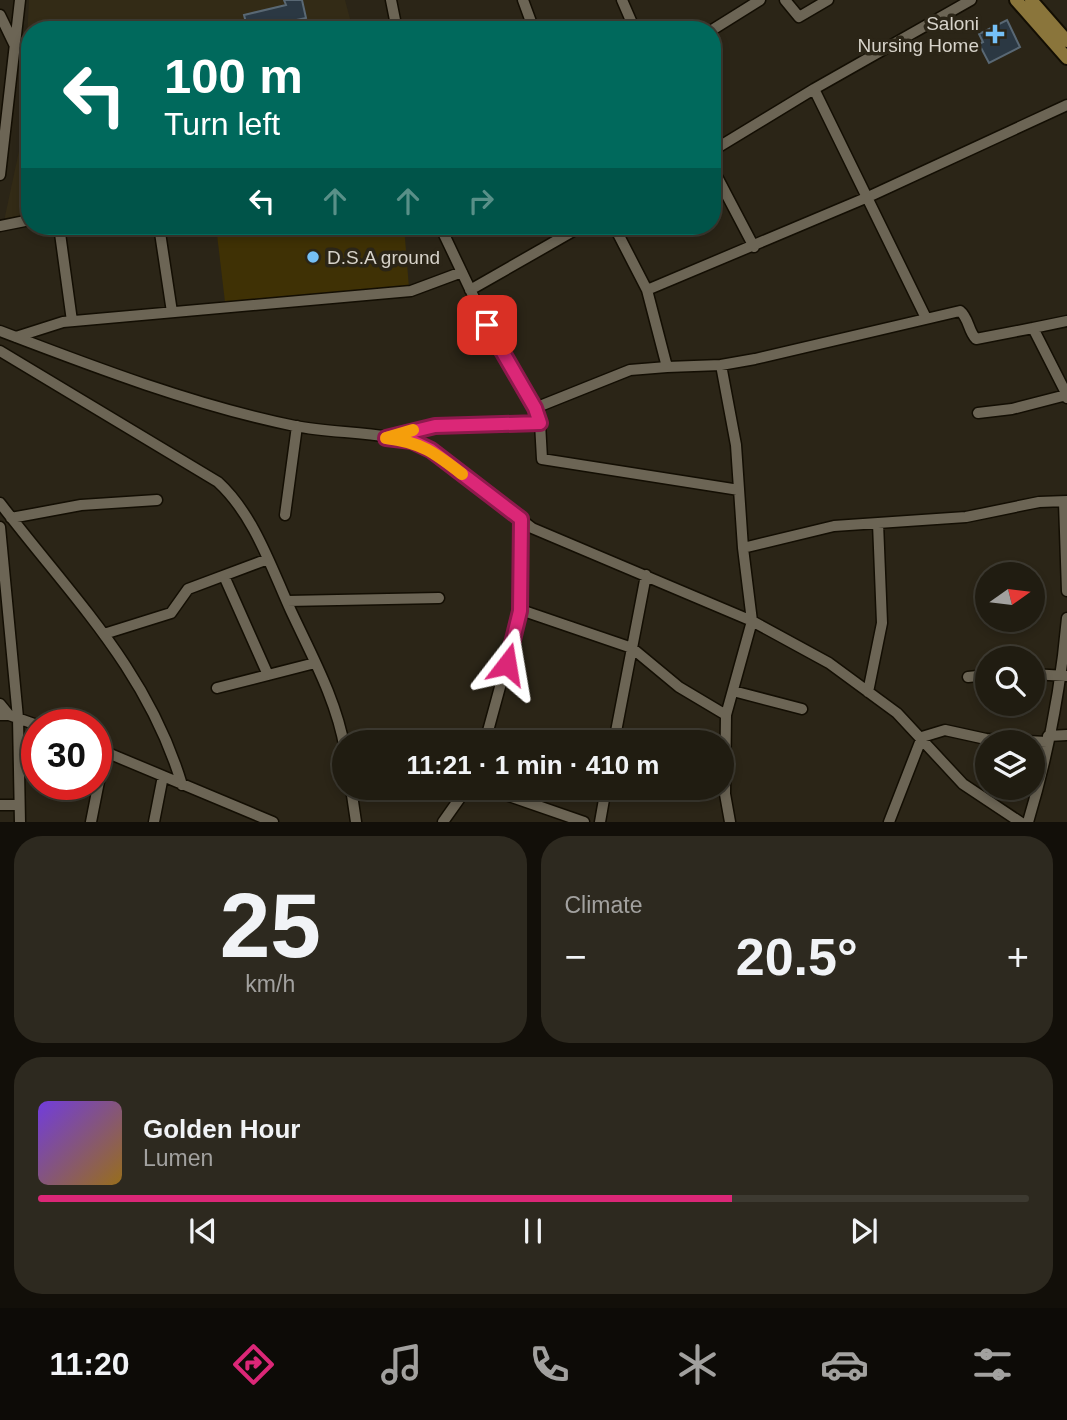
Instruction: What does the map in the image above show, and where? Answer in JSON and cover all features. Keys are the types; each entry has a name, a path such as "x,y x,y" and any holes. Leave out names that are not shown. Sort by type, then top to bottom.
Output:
{"main road":[{"path":"1016,0 1067,58"},
{"path":"1031,0 1067,41"}],"street":[{"path":"0,175 5,105 16,48 20,0"},
{"path":"391,0 395,21"},
{"path":"523,0 531,21"},
{"path":"622,0 631,21"},
{"path":"721,24 760,0"},
{"path":"785,0 799,17 828,0"},
{"path":"721,146 971,0"},
{"path":"0,15 16,48"},
{"path":"814,89 926,318"},
{"path":"647,290 868,197 1067,105"},
{"path":"721,184 754,247"},
{"path":"0,226 21,222"},
{"path":"60,235 72,321"},
{"path":"160,235 172,312"},
{"path":"444,235 470,290 535,408 540,423 542,458 739,490"},
{"path":"470,290 566,235"},
{"path":"619,235 647,290 667,367"},
{"path":"16,337 72,321 411,291 462,272"},
{"path":"535,408 630,370 721,365 960,311 965,315 971,335 976,339 1067,321"},
{"path":"978,413 1012,409 1067,396 1033,328"},
{"path":"0,331 215,406 297,426 412,441 431,450 533,528 752,621 808,650 897,713 963,784 1020,821"},
{"path":"0,351 218,482 242,508 268,559 343,730"},
{"path":"721,365 736,445 743,548 752,621 726,715 725,794 730,821"},
{"path":"386,438 435,426 540,423"},
{"path":"285,515 297,426"},
{"path":"11,517 81,505 157,500"},
{"path":"743,548 834,526 966,517 1039,502 1065,502 1067,591"},
{"path":"0,503 81,600 140,686 172,750 182,785"},
{"path":"488,730 520,611 521,519"},
{"path":"868,692 882,622 878,523"},
{"path":"0,527 9,716 20,821"},
{"path":"104,634 171,613 188,589 268,559"},
{"path":"616,730 646,575"},
{"path":"224,576 268,675"},
{"path":"287,601 439,598"},
{"path":"520,611 632,648 679,687 726,715"},
{"path":"1028,821 1040,782 1047,739 1064,675 1067,619"},
{"path":"217,688 315,663"},
{"path":"1045,674 1064,675"},
{"path":"968,677 975,676"},
{"path":"733,691 802,709"},
{"path":"0,704 9,716"},
{"path":"922,737 945,730 986,739 1047,739 1067,735"},
{"path":"889,821 922,737"},
{"path":"112,755 267,820"},
{"path":"154,821 163,776"},
{"path":"92,821 95,800"},
{"path":"353,800 356,821"},
{"path":"443,821 458,800"},
{"path":"522,800 584,821"},
{"path":"600,821 604,800"},
{"path":"0,805 18,805"}],"shaded area":[{"path":"29,0 345,0 351,21 28,21"},
{"path":"21,142 21,218 4,221"},
{"name":"D.S.A ground","path":"217,235 405,235 409,288 225,302"}],"building":[{"path":"284,0 302,0 306,18 292,21 246,21 244,15 286,5"},
{"path":"1007,20 1020,47 989,63 979,44 983,42 979,34"}],"slow traffic":[{"path":"413,430 386,438 412,441 431,450 462,474"}],"place":[{"name":"Saloni Nursing Home","path":"995,34"},
{"name":"D.S.A ground","path":"313,257"}],"route":[{"path":"487,325 535,408 540,423 435,426 386,438 412,441 431,450 521,519 520,611 507,664"}]}
